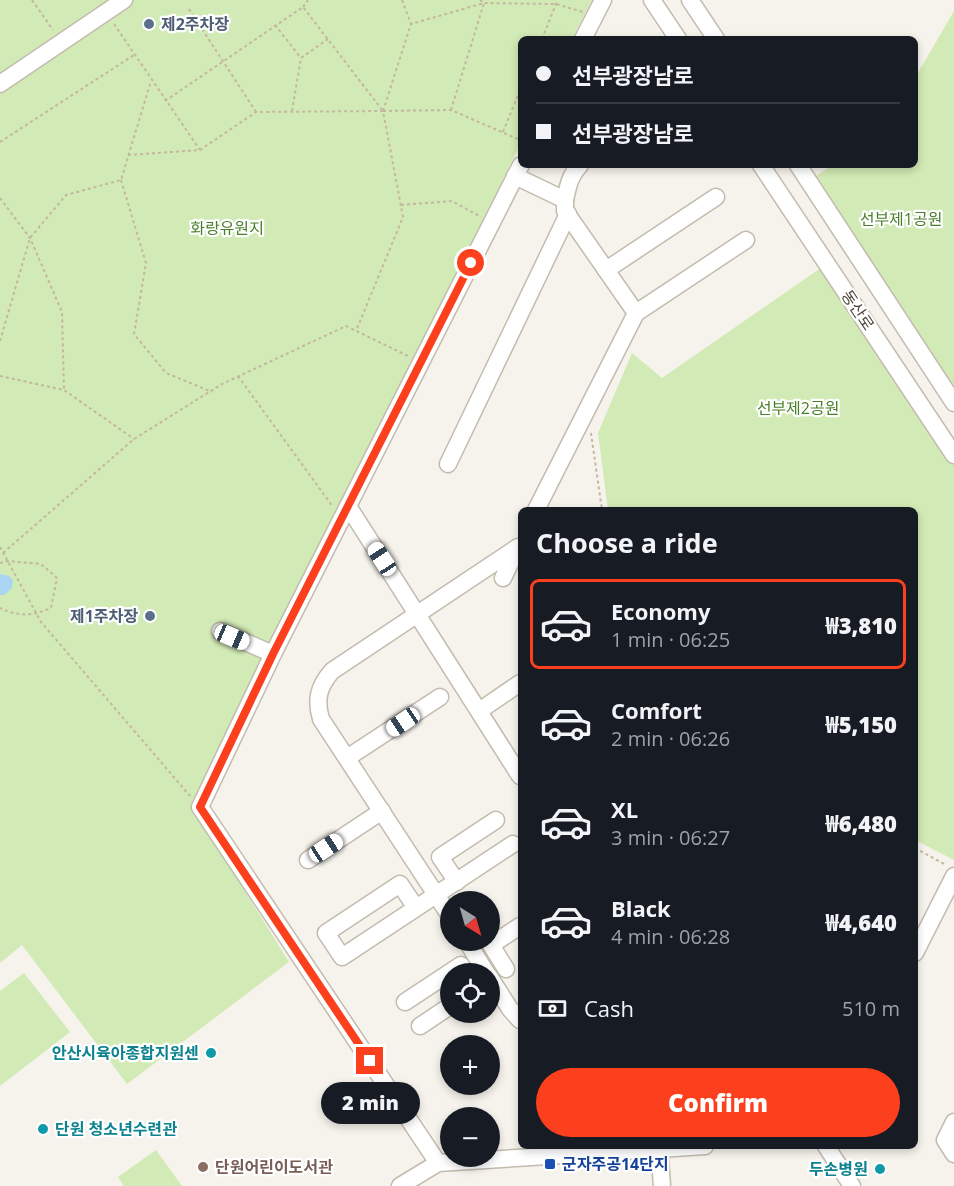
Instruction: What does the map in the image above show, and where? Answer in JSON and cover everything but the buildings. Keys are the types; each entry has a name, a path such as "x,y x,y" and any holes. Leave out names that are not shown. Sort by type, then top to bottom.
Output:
{"street":[{"path":"0,84 124,0"},
{"path":"584,36 603,0"},
{"path":"652,0 676,36"},
{"path":"690,0 714,36"},
{"path":"448,464 566,207 569,183 577,168"},
{"name":"동산로","path":"763,168 954,455"},
{"name":"동산로","path":"800,168 954,403"},
{"path":"438,1163 200,807 273,654 518,171 566,207 636,313"},
{"path":"606,270 716,197"},
{"path":"538,507 636,313 746,240"},
{"path":"345,512 417,614 518,773"},
{"path":"440,901 321,719 318,709 319,691 332,671 518,545"},
{"path":"503,578 518,546"},
{"path":"220,631 273,654"},
{"path":"479,711 518,684"},
{"path":"347,758 440,697"},
{"path":"308,860 381,811"},
{"path":"456,882 440,857 496,820"},
{"path":"416,908 400,884 326,933 342,957 513,844"},
{"path":"918,947 954,876"},
{"path":"513,964 491,945 518,927"},
{"path":"405,1002 440,978"},
{"path":"500,994 518,1018"},
{"path":"420,1026 440,1013"},
{"path":"954,1122 945,1140 954,1154"},
{"path":"400,1186 438,1163 631,1149"},
{"path":"659,1149 662,1186"},
{"path":"828,1149 852,1186"}],"path":[{"path":"32,0 61,42"},
{"path":"165,101 303,7 308,0"},
{"path":"383,111 411,24 402,0"},
{"path":"480,0 484,3"},
{"path":"543,36 556,4 554,0"},
{"path":"411,24 484,3 556,4 595,15"},
{"path":"451,110 484,3"},
{"path":"303,7 383,111 403,217 356,331"},
{"path":"189,9 256,112"},
{"path":"106,12 200,150"},
{"path":"275,26 301,58"},
{"path":"292,112 301,58 327,39"},
{"path":"0,142 134,55"},
{"path":"151,81 121,180 146,263 134,334 166,372 212,392"},
{"path":"503,132 518,95"},
{"path":"128,155 200,150 256,112 451,110 518,139"},
{"path":"0,341 30,238 66,195 121,180"},
{"path":"0,198 30,238 62,312 64,390"},
{"path":"401,205 452,201 491,222"},
{"path":"3,553 134,439 222,384 346,326 422,363"},
{"path":"0,376 64,390 134,439"},
{"path":"238,376 345,512"},
{"path":"591,431 602,507"},
{"path":"0,547 40,622 200,807"},
{"path":"0,563 8,561 41,564 57,578 51,608 36,614 12,613 0,608"},
{"path":"918,850 954,869"}],"green space":[{"name":"화랑유원지","path":"0,0 592,0 574,36 518,36 518,149 192,806 289,962 127,1084 22,945 0,963"},
{"name":"선부제1공원","path":"954,11 954,395 811,179 828,168 918,168 918,73"},
{"name":"선부제2공원","path":"825,265 954,459 954,860 918,842 918,507 608,507 598,433 632,353 662,378"},
{"path":"24,973 70,1032 0,1086 0,991"},
{"path":"156,1150 182,1186 124,1186 118,1177"}],"water":[{"path":"0,574 9,576 13,581 12,588 4,595 0,595"}],"place":[{"name":"제2주차장","path":"149,24"},
{"name":"제1주차장","path":"150,616"},
{"name":"안산시육아종합지원센","path":"211,1053"},
{"name":"단원 청소년수련관","path":"43,1129"},
{"name":"군자주공14단지","path":"550,1164"},
{"name":"단원어린이도서관","path":"203,1167"},
{"name":"두손병원","path":"880,1169"}],"route":[{"path":"370,1061 200,807 273,654 471,263"}]}
